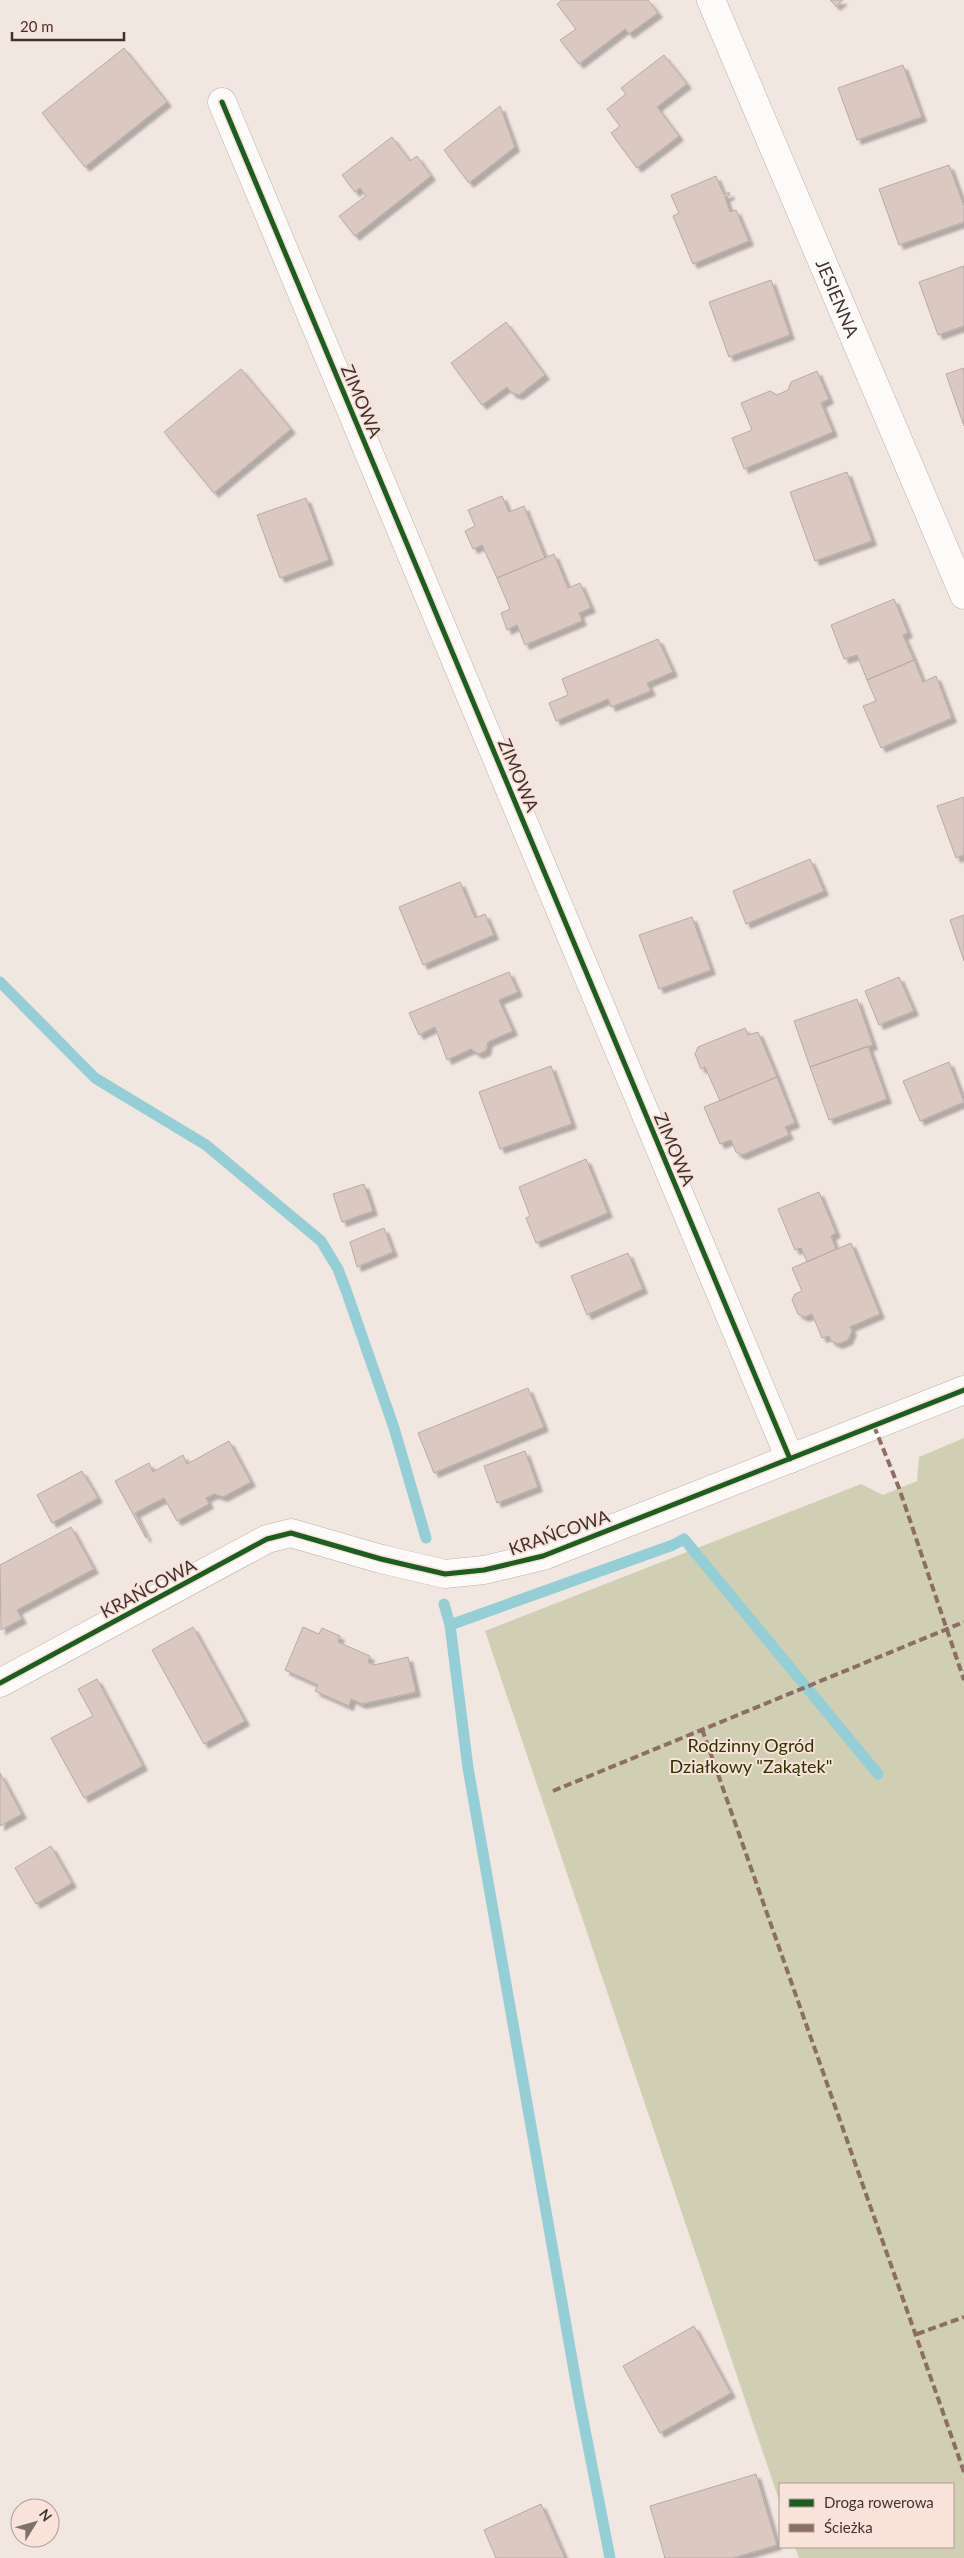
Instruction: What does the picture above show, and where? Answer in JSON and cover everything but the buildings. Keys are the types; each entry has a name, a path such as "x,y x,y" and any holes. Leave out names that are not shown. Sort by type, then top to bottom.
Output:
{"street":[{"name":"JESIENNA","path":"711,0 964,595"},
{"name":"ZIMOWA","path":"222,102 790,1459"},
{"name":"KRAŃCOWA","path":"0,1683 267,1539 291,1533 380,1559 445,1574 484,1570 543,1556 964,1390"}],"green space":[{"name":"Rodzinny Ogród Działkowy \"Zakątek\"","path":"964,1438 964,2558 799,2558 795,2548 954,2548 954,2483 779,2483 779,2500 485,1631 861,1484 883,1495 917,1481 919,1457"}],"waterway":[{"path":"0,982 95,1078 206,1145 321,1241 338,1269 347,1293 394,1428 426,1538"},
{"path":"444,1604 450,1625 673,1545 684,1539 878,1774"},
{"path":"450,1625 468,1768 579,2399 610,2558"}],"marked path":[{"path":"874,1426 899,1488 964,1680"},
{"path":"553,1791 964,1622"},
{"path":"702,1729 964,2472"},
{"path":"917,2334 964,2317"}],"cycle path":[{"path":"222,102 790,1459"},
{"path":"0,1683 267,1539 291,1533 381,1559 445,1574 484,1570 543,1556 964,1390"}]}
